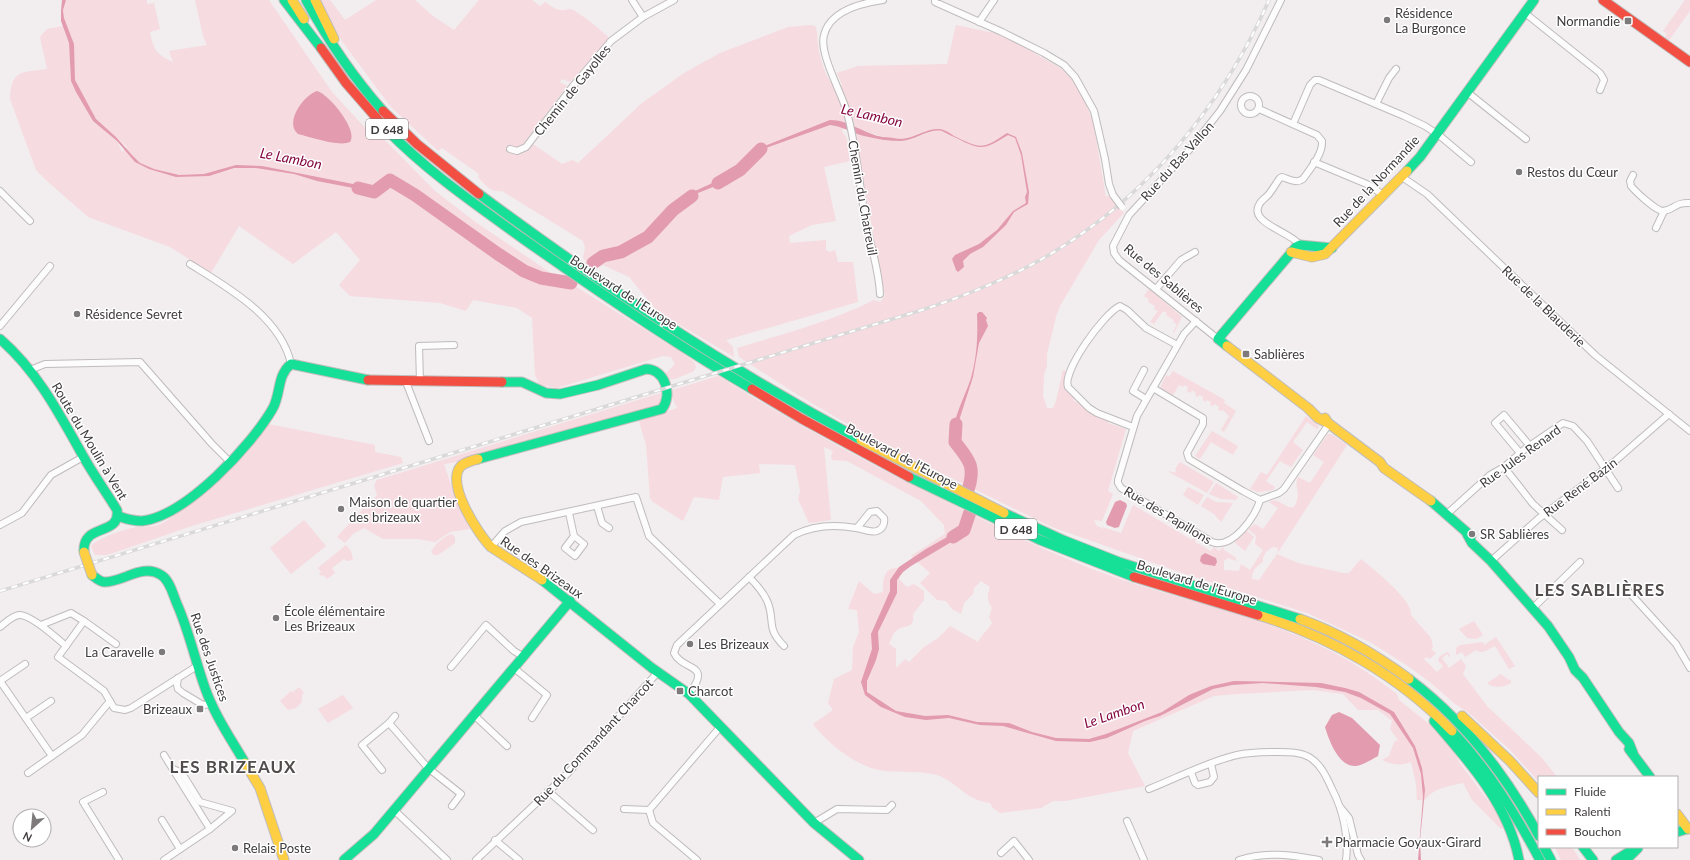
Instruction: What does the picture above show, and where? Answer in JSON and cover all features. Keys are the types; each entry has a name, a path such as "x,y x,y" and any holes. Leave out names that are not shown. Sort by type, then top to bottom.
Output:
{"main road":[{"name":"Boulevard de l'Europe","path":"284,0 333,66 376,117 413,155 438,177 603,295 756,390 889,465 1043,541 1129,575 1267,618 1316,637 1350,653 1378,669 1411,692 1447,724 1467,745 1497,783 1520,820 1540,860"},
{"path":"292,0 321,48"},
{"name":"Boulevard de l'Europe","path":"306,0 340,57 383,111 441,164 585,271 700,346 852,434 923,472 1038,529 1136,567 1282,613 1324,629 1358,646 1388,664 1413,682 1459,722 1489,757 1506,781 1528,815 1538,834"},
{"path":"316,0 330,32 343,55 383,111"},
{"name":"Rue de la Normandie","path":"1291,252 1317,257 1325,254 1402,177 1420,157 1534,0"},
{"path":"1603,0 1690,62"},
{"path":"1218,339 1291,252 1300,245 1332,248"},
{"name":"Route du Moulin à Vent","path":"0,339 20,357 57,408 83,457 113,503 118,516 116,522 85,538 83,544 84,552 92,575"},
{"name":"Rue des Sablières","path":"1218,339 1308,408 1321,415 1329,423 1380,462 1384,468 1394,473 1447,514 1467,534 1472,543 1488,558 1533,608 1548,626 1569,657 1576,662 1581,670 1582,678 1619,732 1629,743 1633,753 1649,776"},
{"path":"118,516 136,521 145,520 174,510 202,488 230,462 269,414 278,396 282,374 287,366 291,364 357,379 384,382 420,382"},
{"name":"Rue des Brizeaux","path":"420,382 522,382 541,392 558,394 649,369 653,369 660,374 668,400 665,406 658,411 473,460 461,466 456,476 457,485 469,517 477,531 491,547 570,601 658,672 689,694 814,822 859,860"},
{"name":"Rue des Justices","path":"92,575 98,580 105,582 148,570 163,574 183,617 197,666 211,704 260,788 284,860"},
{"path":"344,860 374,834 570,601"},
{"path":"1316,637 1365,666 1390,684 1419,707 1444,732 1478,776 1500,810 1514,838 1519,860"},
{"path":"1358,646 1386,658 1418,679 1499,751 1538,792"},
{"path":"1678,815 1689,828 1678,832"},
{"path":"1545,848 1551,860"},
{"path":"1584,848 1593,860"},
{"path":"1616,860 1636,848"},
{"path":"1626,860 1637,848"}],"street":[{"path":"632,0 643,17"},
{"name":"Chemin de Gayolles","path":"510,149 517,151 526,148 604,48 618,35 643,17 674,0"},
{"name":"Chemin du Chatreuil","path":"880,294 852,134 841,92 823,47 827,27 841,13 857,5 884,0"},
{"path":"980,22 994,0"},
{"name":"Rue du Bas Vallon","path":"1129,215 1190,149 1223,106 1246,70 1280,0"},
{"path":"933,1 1044,53 1064,65 1075,77 1094,111 1109,184 1113,194 1129,215"},
{"path":"1525,13 1600,73 1604,80 1600,90"},
{"path":"1376,104 1389,78 1396,69"},
{"path":"1293,124 1310,85 1315,80 1324,81 1404,116 1437,134 1471,162"},
{"path":"1467,92 1526,139"},
{"path":"1259,109 1317,136 1322,141 1321,148 1314,162 1300,181 1294,181 1282,177 1280,178 1269,194 1262,200 1257,211 1261,219 1275,229 1287,234 1300,245"},
{"path":"1314,162 1369,185 1382,196"},
{"path":"1633,175 1630,183 1633,188 1656,208 1664,211"},
{"name":"Rue de la Blauderie","path":"1402,177 1427,194 1611,369 1690,431"},
{"path":"0,191 30,221"},
{"path":"1656,228 1664,211 1679,203 1690,204"},
{"name":"Rue des Sablières","path":"1129,215 1114,241 1112,249 1119,260 1218,339"},
{"path":"1156,289 1181,260 1195,252"},
{"path":"190,264 240,295 251,304 278,335 287,351 291,364"},
{"path":"0,326 50,266"},
{"path":"1177,345 1146,328 1127,310 1120,306 1115,309 1092,335 1068,378 1068,387 1093,410 1111,419 1133,427 1135,419 1177,345 1186,331 1196,321"},
{"path":"420,382 419,346 454,345"},
{"path":"30,370 45,364 140,362 230,462"},
{"path":"1144,370 1133,391 1146,399"},
{"path":"406,382 429,441"},
{"path":"1153,388 1203,418 1203,424 1187,453 1189,459 1260,500 1279,493 1284,489 1329,423"},
{"name":"Rue René Bazin","path":"1488,558 1545,513 1605,469 1669,414"},
{"path":"1520,453 1495,423 1504,415 1530,446"},
{"name":"Rue Jules Renard","path":"1447,514 1490,475 1504,467 1520,453 1563,423 1572,426 1587,441 1618,488"},
{"name":"Rue des Papillons","path":"1133,427 1118,483 1123,489 1216,544 1224,542 1242,531 1258,506 1260,500"},
{"path":"0,524 22,513 51,475 83,457"},
{"path":"1504,467 1533,504 1545,513 1562,530"},
{"path":"491,547 505,531 522,522 636,497 648,536 720,604"},
{"path":"597,506 602,523 609,528"},
{"path":"569,512 574,536"},
{"path":"689,694 698,676 696,671 691,666 680,662 674,653 674,649 677,645 749,576 794,536 803,531 823,526 857,528"},
{"path":"1533,608 1580,562"},
{"path":"749,576 759,588 768,603 771,625 776,637 784,646"},
{"path":"1628,591 1676,644 1690,668"},
{"path":"41,625 71,613 116,644"},
{"path":"0,627 19,615 41,625 66,646"},
{"path":"84,621 58,657 104,691 114,708 125,710 131,708 197,666"},
{"path":"451,667 486,625 514,651 524,657"},
{"path":"25,664 0,681 52,756"},
{"path":"514,668 547,695 532,718"},
{"name":"Rue du Commandant Charcot","path":"476,860 495,840 567,774 658,672"},
{"path":"178,678 178,689 183,693 203,705 211,704"},
{"path":"26,718 51,701"},
{"path":"28,773 82,735 110,701"},
{"path":"474,715 507,746"},
{"path":"382,770 362,745 389,723 395,716"},
{"path":"389,723 428,768 461,794 452,806"},
{"path":"649,810 721,726"},
{"path":"1148,789 1211,764 1244,753 1291,752 1304,755 1313,760 1323,771 1340,807 1349,818 1358,855 1361,860"},
{"path":"164,755 210,829"},
{"path":"1191,772 1198,785 1210,782 1214,777 1211,764"},
{"path":"164,860 210,829 232,811 200,802 182,773 173,769"},
{"path":"103,792 83,802 119,860"},
{"path":"548,792 593,830"},
{"path":"814,822 837,809 886,810 892,805"},
{"path":"1340,807 1347,843 1346,860"},
{"path":"624,809 649,810"},
{"path":"394,810 447,860"},
{"path":"649,810 653,823 697,860"},
{"path":"162,820 180,849"},
{"path":"1127,821 1144,860"},
{"path":"495,840 519,860"},
{"path":"1001,853 1014,842 1028,860"},
{"path":"686,860 691,854"},
{"path":"1239,860 1255,856 1281,854 1319,860"}],"shaded area":[{"path":"62,0 66,0 63,10 64,18 74,44 75,80 96,119 116,137 140,163 154,169 179,175 204,174 236,165 262,166 353,184 374,190 374,192 317,181 294,174 256,168 234,168 209,176 176,177 149,169 135,162 117,141 93,121 71,81 69,43 61,21"},
{"path":"66,0 147,0 147,4 154,3 160,29 150,32 153,44 159,54 173,62 169,51 207,45 203,36 195,0 269,0 332,92 368,131 373,128 435,191 474,221 567,284 575,286 682,353 694,362 696,367 694,371 675,379 666,380 666,373 675,364 671,357 663,356 557,388 540,385 535,375 532,318 517,308 473,300 466,311 440,303 350,296 339,285 360,260 336,232 293,264 239,226 211,273 170,247 88,217 36,170 10,99 13,82 20,74 47,69 40,37 47,29 63,26 69,43 71,81 93,121 117,141 122,152 127,147 96,119 74,80 74,44 64,18 63,10"},
{"path":"319,0 330,0 345,20 376,0 415,0 433,16 454,30 479,0 532,0 540,6 545,2 557,9 570,9 579,13 610,39 570,82 562,79 560,82 567,86 527,140 562,164 572,160 578,163 642,103 684,73 720,53 788,27 815,26 824,68 832,84 836,88 842,85 837,73 858,66 947,64 956,25 994,33 1015,42 1062,69 1072,79 1084,100 1093,121 1106,197 1109,195 1124,213 1099,240 1060,306 1047,354 1047,366 1044,375 1043,396 1047,408 1053,408 1054,406 1063,370 1067,372 1064,386 1075,398 1073,400 1076,402 1077,401 1086,409 1109,422 1108,423 1126,429 1108,491 1113,494 1102,521 1094,520 1096,525 1105,530 1102,527 1121,533 1133,505 1192,540 1194,537 1196,539 1195,542 1211,551 1214,547 1219,551 1225,545 1223,549 1236,558 1236,561 1228,558 1224,561 1224,570 1239,571 1241,564 1250,570 1263,550 1255,544 1256,536 1248,529 1255,524 1263,529 1278,508 1269,502 1279,501 1287,506 1294,507 1298,498 1298,477 1310,483 1324,462 1313,455 1328,434 1332,434 1347,445 1277,554 1298,563 1343,573 1349,573 1361,559 1399,593 1406,601 1411,615 1431,638 1433,647 1431,649 1436,653 1430,659 1427,657 1424,659 1437,672 1443,666 1438,661 1439,657 1447,652 1450,654 1449,657 1447,654 1442,658 1449,668 1461,659 1466,666 1463,674 1487,706 1542,758 1556,776 1538,776 1538,781 1510,750 1469,713 1455,704 1431,683 1408,666 1370,642 1307,613 1185,574 1052,527 906,456 856,429 798,395 739,357 737,348 824,321 874,300 880,302 885,296 853,132 878,139 905,141 932,132 941,131 963,142 947,132 933,129 907,138 889,138 845,123 842,131 847,139 850,161 824,167 836,221 812,225 789,236 790,243 826,240 826,250 830,252 835,250 838,262 853,262 858,302 726,340 733,347 734,357 658,312 629,277 603,265 594,270 583,258 585,248 583,241 502,191 495,191 488,188 478,177 479,174 442,148 438,151 390,106 342,41","holes":["1273,547 1278,548 1277,554 1259,580 1252,579 1255,569 1263,562 1263,557 1267,551"]},
{"path":"1685,0 1690,0 1690,11 1667,43 1663,40 1667,34 1663,31"},
{"path":"317,91 335,106 347,122 352,137 350,142 339,143 324,141 298,134 294,129 294,116 297,110 307,98"},
{"path":"830,120 844,122 869,133 883,137 898,139 904,139 927,131 940,129 970,143 981,146 992,142 1007,133 1016,137 1022,153 1029,192 1028,204 1014,212 1006,225 983,247 970,254 963,261 964,267 958,272 952,259 955,255 979,244 997,230 1013,211 1026,203 1025,197 1027,192 1021,155 1015,138 1008,135 988,146 978,147 942,131 932,131 911,139 896,141 864,136 830,125 763,149 723,183 698,193 668,217 645,240 631,248 606,257 603,255 627,248 644,238 695,191 730,175 762,147"},
{"path":"1149,289 1182,317 1174,333 1173,332 1177,324 1166,315 1167,313 1163,311 1154,324 1150,322 1158,311 1154,309 1155,306 1148,302 1149,299 1144,296"},
{"path":"982,312 987,318 986,320 988,326 979,343 973,377 955,433 957,444 968,458 972,468 956,444 953,434 957,413 969,384 975,362 977,346 977,314"},
{"path":"1173,371 1225,400 1224,403 1236,411 1224,432 1221,430 1229,416 1223,410 1221,411 1218,409 1219,407 1215,404 1213,406 1210,405 1211,402 1207,400 1205,402 1203,397 1200,395 1197,397 1195,395 1196,393 1192,390 1190,393 1187,391 1188,387 1184,385 1183,387 1179,385 1173,395 1160,388 1166,375 1169,377"},
{"path":"718,376 774,410 859,457 1011,534 1044,549 1108,575 1266,623 1297,635 1345,659 1372,675 1397,694 1399,700 1433,727 1455,752 1459,762 1492,806 1504,827 1501,829 1472,800 1463,783 1437,790 1425,800 1417,800 1416,784 1411,762 1396,764 1382,760 1389,756 1394,742 1398,740 1390,729 1392,721 1378,710 1358,710 1343,694 1313,690 1214,696 1133,731 1128,753 1145,786 1065,801 1053,801 1041,808 1000,813 993,808 990,803 969,796 942,777 929,773 885,771 875,769 855,760 827,740 813,724 833,710 828,703 834,679 852,670 853,647 859,632 857,610 848,609 859,581 874,594 883,592 886,573 889,570 897,568 902,572 899,579 907,587 914,584 924,591 924,600 913,614 912,623 898,629 892,636 889,644 896,649 896,668 905,659 909,662 924,647 938,638 950,626 978,642 992,623 989,617 992,608 988,598 990,587 981,581 974,588 973,594 964,603 961,614 952,609 946,601 937,600 920,583 930,573 911,556 945,534 944,525 921,501 847,461 832,460 831,456 833,451 824,447 831,520 809,523 798,499 800,491 795,465 759,464 760,473 723,477 719,500 694,497 683,521 653,502 650,498 646,445 639,421 677,408 669,391"},
{"path":"661,393 662,402 658,408 457,462 444,464 470,529 450,532 435,542 418,539 383,539 364,528 353,534 345,543 337,537 362,510 363,501 372,500 377,495 374,485 377,480"},
{"path":"1306,416 1319,426 1317,429 1307,422 1293,442 1303,450 1291,467 1280,461 1266,481 1275,487 1273,490 1258,492 1250,489 1261,472 1267,475"},
{"path":"268,424 375,445 375,452 401,457 403,463 195,525 107,555 95,555 91,546 99,540 131,528 160,525 171,518 217,479 249,447"},
{"path":"1212,431 1238,446 1233,455 1211,442 1200,459 1195,456"},
{"path":"1180,462 1214,482 1207,493 1169,472 1175,473 1175,469"},
{"path":"1216,483 1238,497 1236,500 1221,499 1209,494"},
{"path":"1188,487 1204,495 1198,505 1183,495"},
{"path":"1207,497 1216,502 1233,503 1221,522 1214,514 1201,506"},
{"path":"1120,500 1126,503 1127,506 1119,527 1115,528 1107,525 1106,522 1115,502"},
{"path":"304,520 326,546 291,574 270,548"},
{"path":"965,527 970,529 958,538 911,566 903,572 897,580 897,593 878,632 879,649 867,681 867,692 896,711 925,716 948,715 977,722 1009,723 1032,732 1056,738 1089,739 1106,734 1162,712 1189,695 1211,686 1234,681 1321,683 1359,692 1394,712 1415,746 1422,768 1425,790 1420,840 1421,860 1418,860 1423,797 1421,774 1413,748 1390,714 1361,698 1345,692 1316,687 1263,683 1232,685 1213,689 1160,716 1107,738 1090,742 1056,741 1003,726 980,725 949,718 926,720 905,717 881,707 865,695 861,682 872,649 871,634 890,591 890,580 899,567 926,549"},
{"path":"1246,530 1254,537 1245,551 1234,542 1242,536"},
{"path":"452,534 455,537 455,543 438,555 434,555 431,552 440,541"},
{"path":"346,545 351,551 353,560 347,561 344,559 332,568 335,573 327,579 323,575 321,576 319,574 321,572 318,568"},
{"path":"1205,553 1216,558 1217,562 1215,566 1203,564 1200,561 1201,556"},
{"path":"1474,621 1483,635 1476,639 1467,638 1459,629"},
{"path":"1496,637 1515,666 1509,669 1495,646 1483,652 1476,650 1465,657 1462,652 1456,655 1456,648 1460,645 1483,642 1484,645"},
{"path":"1501,674 1507,679 1511,680 1511,683 1506,686 1499,687 1492,686 1487,683"},
{"path":"299,687 304,693 302,695 302,702 296,708 288,710 280,701 291,691 293,692"},
{"path":"343,695 353,708 328,723 318,709"},
{"path":"1339,712 1352,718 1380,745 1378,756 1358,766 1349,765 1339,757 1329,739 1325,727 1332,715"},
{"path":"1555,848 1573,848 1580,860 1561,860"}],"waterway":[{"name":"Le Lambon","path":"718,183 740,170 761,149"},
{"name":"Le Lambon","path":"358,188 374,192 390,180 415,195 524,271 541,278 571,283"},
{"name":"Le Lambon","path":"593,263 603,256 621,252 648,237 673,210 692,196"},
{"name":"Le Lambon","path":"956,424 955,442 970,464 971,469 968,490"},
{"name":"Le Lambon","path":"953,537 964,530 970,512"}],"railway":[{"path":"0,591 922,310 968,294 998,281 1042,259 1079,236 1114,209 1146,180 1176,148 1203,114 1228,77 1250,39 1269,0"}],"traffic: fast":[{"path":"284,0 321,48"},
{"path":"306,0 342,58 361,85 383,111"},
{"path":"1407,171 1420,157 1534,0"},
{"path":"387,130 435,174 522,238 636,316 752,389"},
{"path":"479,194 571,261 713,355 861,440"},
{"path":"1227,346 1218,339 1296,247 1300,245 1332,248"},
{"path":"0,339 25,365 46,393 87,463 117,510 117,518 113,524 89,537 85,543 84,552"},
{"path":"118,516 130,520 142,521 159,516 178,506 197,493 234,459 250,441 273,408 283,373 291,364 368,380"},
{"path":"478,459 662,409 667,397 667,390 662,378 653,370 646,369 598,385 560,394 546,393 522,382 502,382"},
{"path":"909,477 1040,540 1134,577"},
{"path":"1431,501 1471,536"},
{"path":"1004,513 1063,540 1119,562 1300,619"},
{"path":"1467,534 1472,543 1491,561 1548,626 1569,657 1575,670 1583,678 1619,732 1629,743 1633,753"},
{"path":"92,575 100,581 105,582 147,571 161,575 167,580 185,625 209,698 223,726 245,763"},
{"path":"542,580 652,668 689,694 814,823 859,860"},
{"path":"344,860 374,834 570,601"},
{"path":"1409,679 1448,713 1483,750 1513,792 1538,834"},
{"path":"1434,721 1461,752 1486,785 1506,821 1514,840 1519,860"},
{"path":"1452,731 1489,776 1500,792 1521,825 1540,860"},
{"path":"1629,749 1649,776"},
{"path":"1678,832 1690,828"},
{"path":"1545,848 1551,860"},
{"path":"1584,848 1593,860"},
{"path":"1626,860 1638,848"},
{"path":"1616,860 1632,850"}],"traffic: slow":[{"path":"292,0 304,19"},
{"path":"315,0 334,39"},
{"path":"1291,252 1312,257 1325,254 1407,171"},
{"path":"1227,346 1308,408 1318,418 1328,423"},
{"path":"1325,418 1328,423 1380,462 1384,468 1431,501"},
{"path":"861,440 1004,513"},
{"path":"478,459 462,465 457,474 457,484 465,508 491,547 542,580"},
{"path":"84,552 92,575"},
{"path":"1258,615 1311,635 1362,660 1409,692 1452,731"},
{"path":"1300,619 1329,631 1356,645 1409,679"},
{"path":"1462,716 1510,761 1538,792"},
{"path":"245,763 260,788 284,860"},
{"path":"1678,815 1688,829"}],"traffic: jam":[{"path":"1603,0 1690,62"},
{"path":"321,48 346,83 387,130"},
{"path":"383,111 417,144 479,194"},
{"path":"368,380 502,382"},
{"path":"752,389 802,419 909,477"},
{"path":"1134,577 1258,615"}],"place":[{"name":"Résidence La Burgonce","path":"1387,20"},
{"name":"Normandie","path":"1628,21"},
{"name":"Restos du Cœur","path":"1519,172"},
{"name":"Résidence Sevret","path":"77,314"},
{"name":"Sablières","path":"1246,354"},
{"name":"Maison de quartier des brizeaux","path":"341,509"},
{"name":"SR Sablières","path":"1472,534"},
{"name":"École élémentaire Les Brizeaux","path":"276,618"},
{"name":"Les Brizeaux","path":"690,644"},
{"name":"La Caravelle","path":"162,652"},
{"name":"Charcot","path":"680,691"},
{"name":"Brizeaux","path":"200,709"},
{"name":"Pharmacie Goyaux-Girard","path":"1327,842"},
{"name":"Relais Poste","path":"235,848"}],"district":[{"name":"LES SABLIÈRES","path":"1600,589"},
{"name":"LES BRIZEAUX","path":"233,766"}]}
